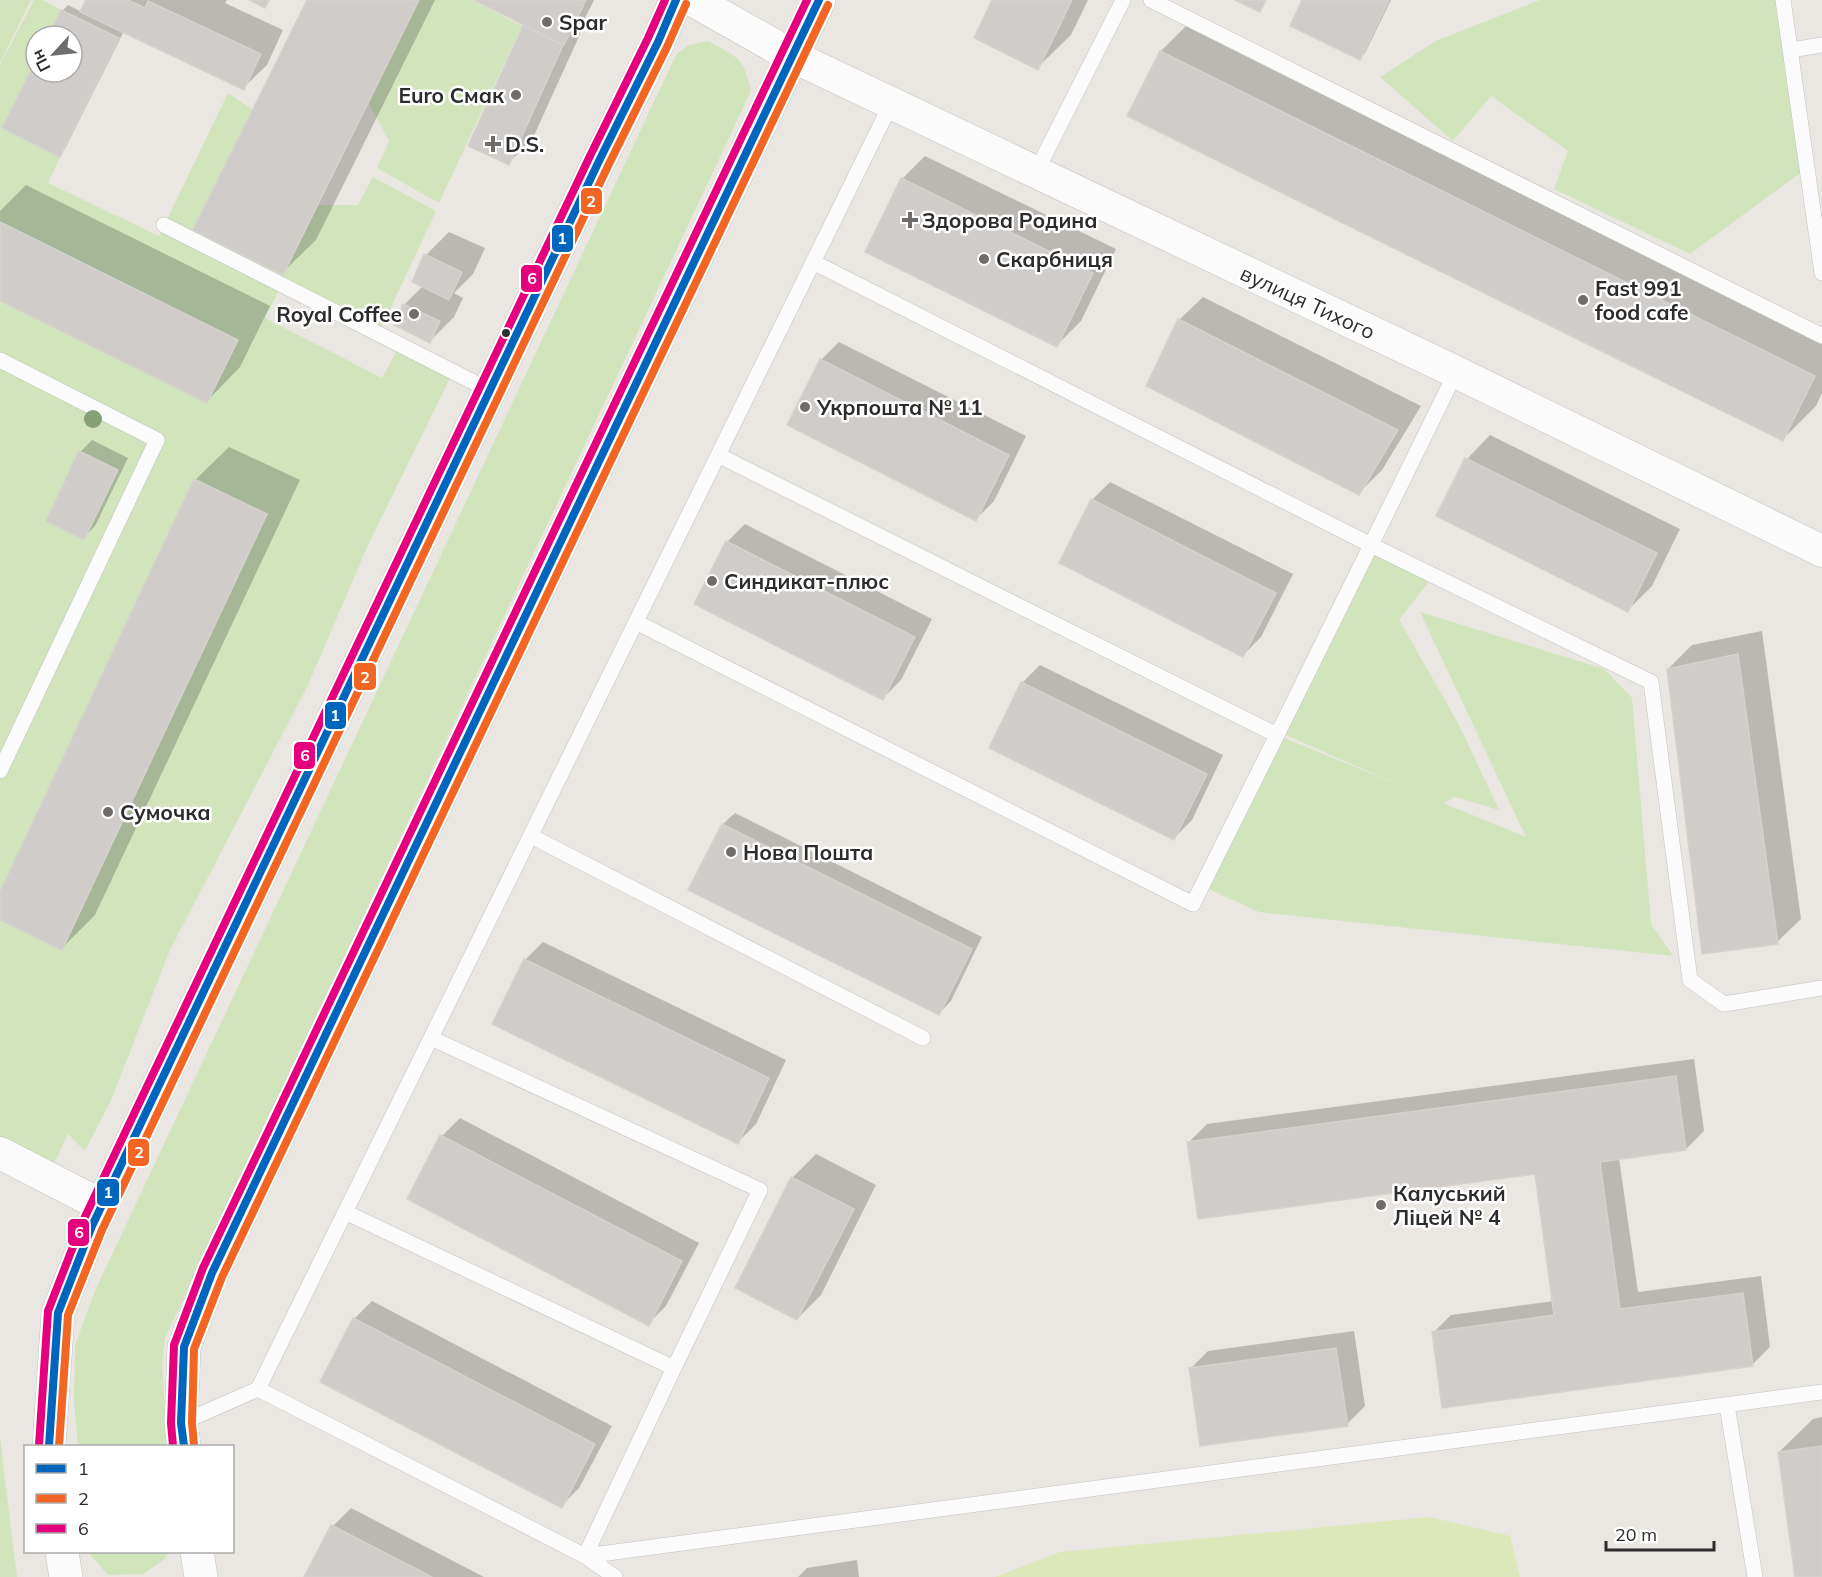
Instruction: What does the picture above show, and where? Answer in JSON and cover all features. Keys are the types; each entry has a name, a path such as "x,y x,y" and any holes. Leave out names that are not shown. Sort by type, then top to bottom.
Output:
{"street":[{"path":"49,1445 58,1313 102,1205 489,390 658,42 676,0"},
{"path":"693,0 792,56"},
{"path":"183,1435 184,1347 212,1273 819,0"},
{"name":"вулиця Тихого","path":"792,56 1456,372 1822,551"},
{"path":"0,1153 102,1205"},
{"path":"62,1553 66,1577"},
{"path":"197,1553 201,1577"}],"lane":[{"path":"1036,172 1123,0"},
{"path":"1151,0 1822,336"},
{"path":"1783,0 1822,273"},
{"path":"1791,50 1822,45"},
{"path":"183,1435 258,1389 892,102"},
{"path":"164,225 489,390"},
{"path":"813,262 1371,545 1651,682 1690,980 1724,1004 1822,988"},
{"path":"0,360 157,440 0,771"},
{"path":"636,622 1193,904 1456,372"},
{"path":"718,455 1277,735"},
{"path":"531,836 923,1038"},
{"path":"431,1038 760,1190 585,1556"},
{"path":"345,1212 674,1368"},
{"path":"258,1389 585,1556 615,1577"},
{"path":"585,1556 1822,1392"},
{"path":"1727,1404 1755,1577"}],"green space":[{"path":"0,0 31,0 0,63"},
{"path":"34,0 43,0 61,10 54,24 24,24 24,84 2,128 60,157 48,183 159,236 228,93 253,110 193,230 283,275 318,205 358,205 373,177 436,211 378,335 281,286 265,318 382,378 400,345 453,372 368,545 307,687 170,950 111,1100 85,1151 68,1134 47,1178 0,1153 0,301 207,403 238,340 0,222 0,65"},
{"path":"419,0 472,0 522,26 439,203 377,168 389,141 368,102"},
{"path":"1540,0 1783,0 1807,168 1690,254 1554,189 1568,151 1491,96 1453,141 1380,77 1436,41"},
{"path":"708,41 733,55 742,64 751,91 165,1338 162,1368 168,1445 78,1445 74,1401 75,1345 94,1293 676,55 689,45"},
{"path":"1371,545 1434,575 1399,620 1458,723 1499,810 1455,797 1443,803 1526,837 1420,612 1604,669 1632,698 1651,924 1673,956 1259,912 1202,886 1277,735 1404,787 1279,732"},
{"path":"0,1438 17,1577 0,1577"},
{"path":"1430,1517 1510,1536 1520,1577 995,1577 1060,1552"},
{"path":"89,1553 168,1553 166,1558 143,1574 108,1575"}],"building":[{"path":"86,0 128,0 145,8 148,1 261,54 244,90 80,12"},
{"path":"249,0 269,0 265,8"},
{"path":"307,0 419,0 283,275 193,230"},
{"name":"Spar","path":"474,0 586,0 564,45"},
{"path":"992,0 1072,0 1038,70 974,38"},
{"path":"1235,0 1266,0 1260,12"},
{"path":"1302,0 1389,0 1360,60 1290,26"},
{"path":"61,10 119,38 60,157 2,128 24,84 84,84 84,24 54,24"},
{"path":"523,26 563,45 509,165 468,146"},
{"path":"1160,51 1815,376 1783,441 1127,116"},
{"path":"901,178 1093,273 1057,347 865,252"},
{"path":"0,222 238,340 207,403 0,301"},
{"path":"424,254 462,272 449,300 412,282"},
{"path":"403,304 440,321 430,343 394,325"},
{"path":"1178,319 1398,430 1359,495 1146,386"},
{"path":"820,359 1009,455 976,521 787,425"},
{"path":"79,451 118,470 84,540 46,521"},
{"path":"1465,458 1657,553 1628,612 1436,516"},
{"path":"194,479 267,514 62,950 0,920 0,892"},
{"path":"1091,499 1276,593 1243,657 1059,563"},
{"path":"726,541 915,637 883,700 694,604"},
{"path":"1738,654 1778,944 1702,954 1667,669"},
{"path":"1021,682 1207,774 1174,840 989,748"},
{"path":"722,824 972,949 939,1015 688,890"},
{"path":"524,959 769,1078 738,1144 492,1024"},
{"path":"1676,1076 1686,1150 1600,1162 1620,1309 1743,1293 1753,1366 1442,1408 1432,1332 1554,1315 1535,1174 1198,1219 1187,1142"},
{"path":"440,1135 682,1261 649,1326 407,1199"},
{"path":"791,1177 854,1209 797,1320 735,1288"},
{"path":"353,1318 595,1444 562,1508 320,1382"},
{"path":"1336,1348 1348,1426 1200,1446 1189,1368"},
{"path":"1822,1446 1822,1577 1795,1577 1778,1452"},
{"path":"331,1525 432,1577 304,1577"}],"transit line":[{"name":"6","path":"39,1445 48,1311 83,1221 665,0"},
{"name":"1","path":"49,1445 58,1313 92,1226 599,161 658,42 676,0"},
{"name":"6","path":"173,1445 171,1423 174,1345 203,1268 807,0"},
{"name":"1","path":"184,1445 181,1423 184,1347 212,1273 819,0"},
{"name":"2","path":"59,1445 68,1315 102,1230 686,4"},
{"name":"2","path":"194,1445 192,1423 194,1349 222,1277 828,5"}],"place":[{"name":"Spar","path":"547,22"},
{"name":"Euro Смак","path":"516,95"},
{"name":"D.S.","path":"493,144"},
{"name":"Здорова Родина","path":"910,220"},
{"name":"Скарбниця","path":"984,259"},
{"name":"Fast 991 food cafe","path":"1583,300"},
{"name":"Royal Coffee","path":"414,314"},
{"name":"Укрпошта № 11","path":"805,407"},
{"name":"Синдикат-плюс","path":"712,581"},
{"name":"Сумочка","path":"108,812"},
{"name":"Нова Пошта","path":"731,852"},
{"name":"Калуський Ліцей № 4","path":"1381,1205"}]}
